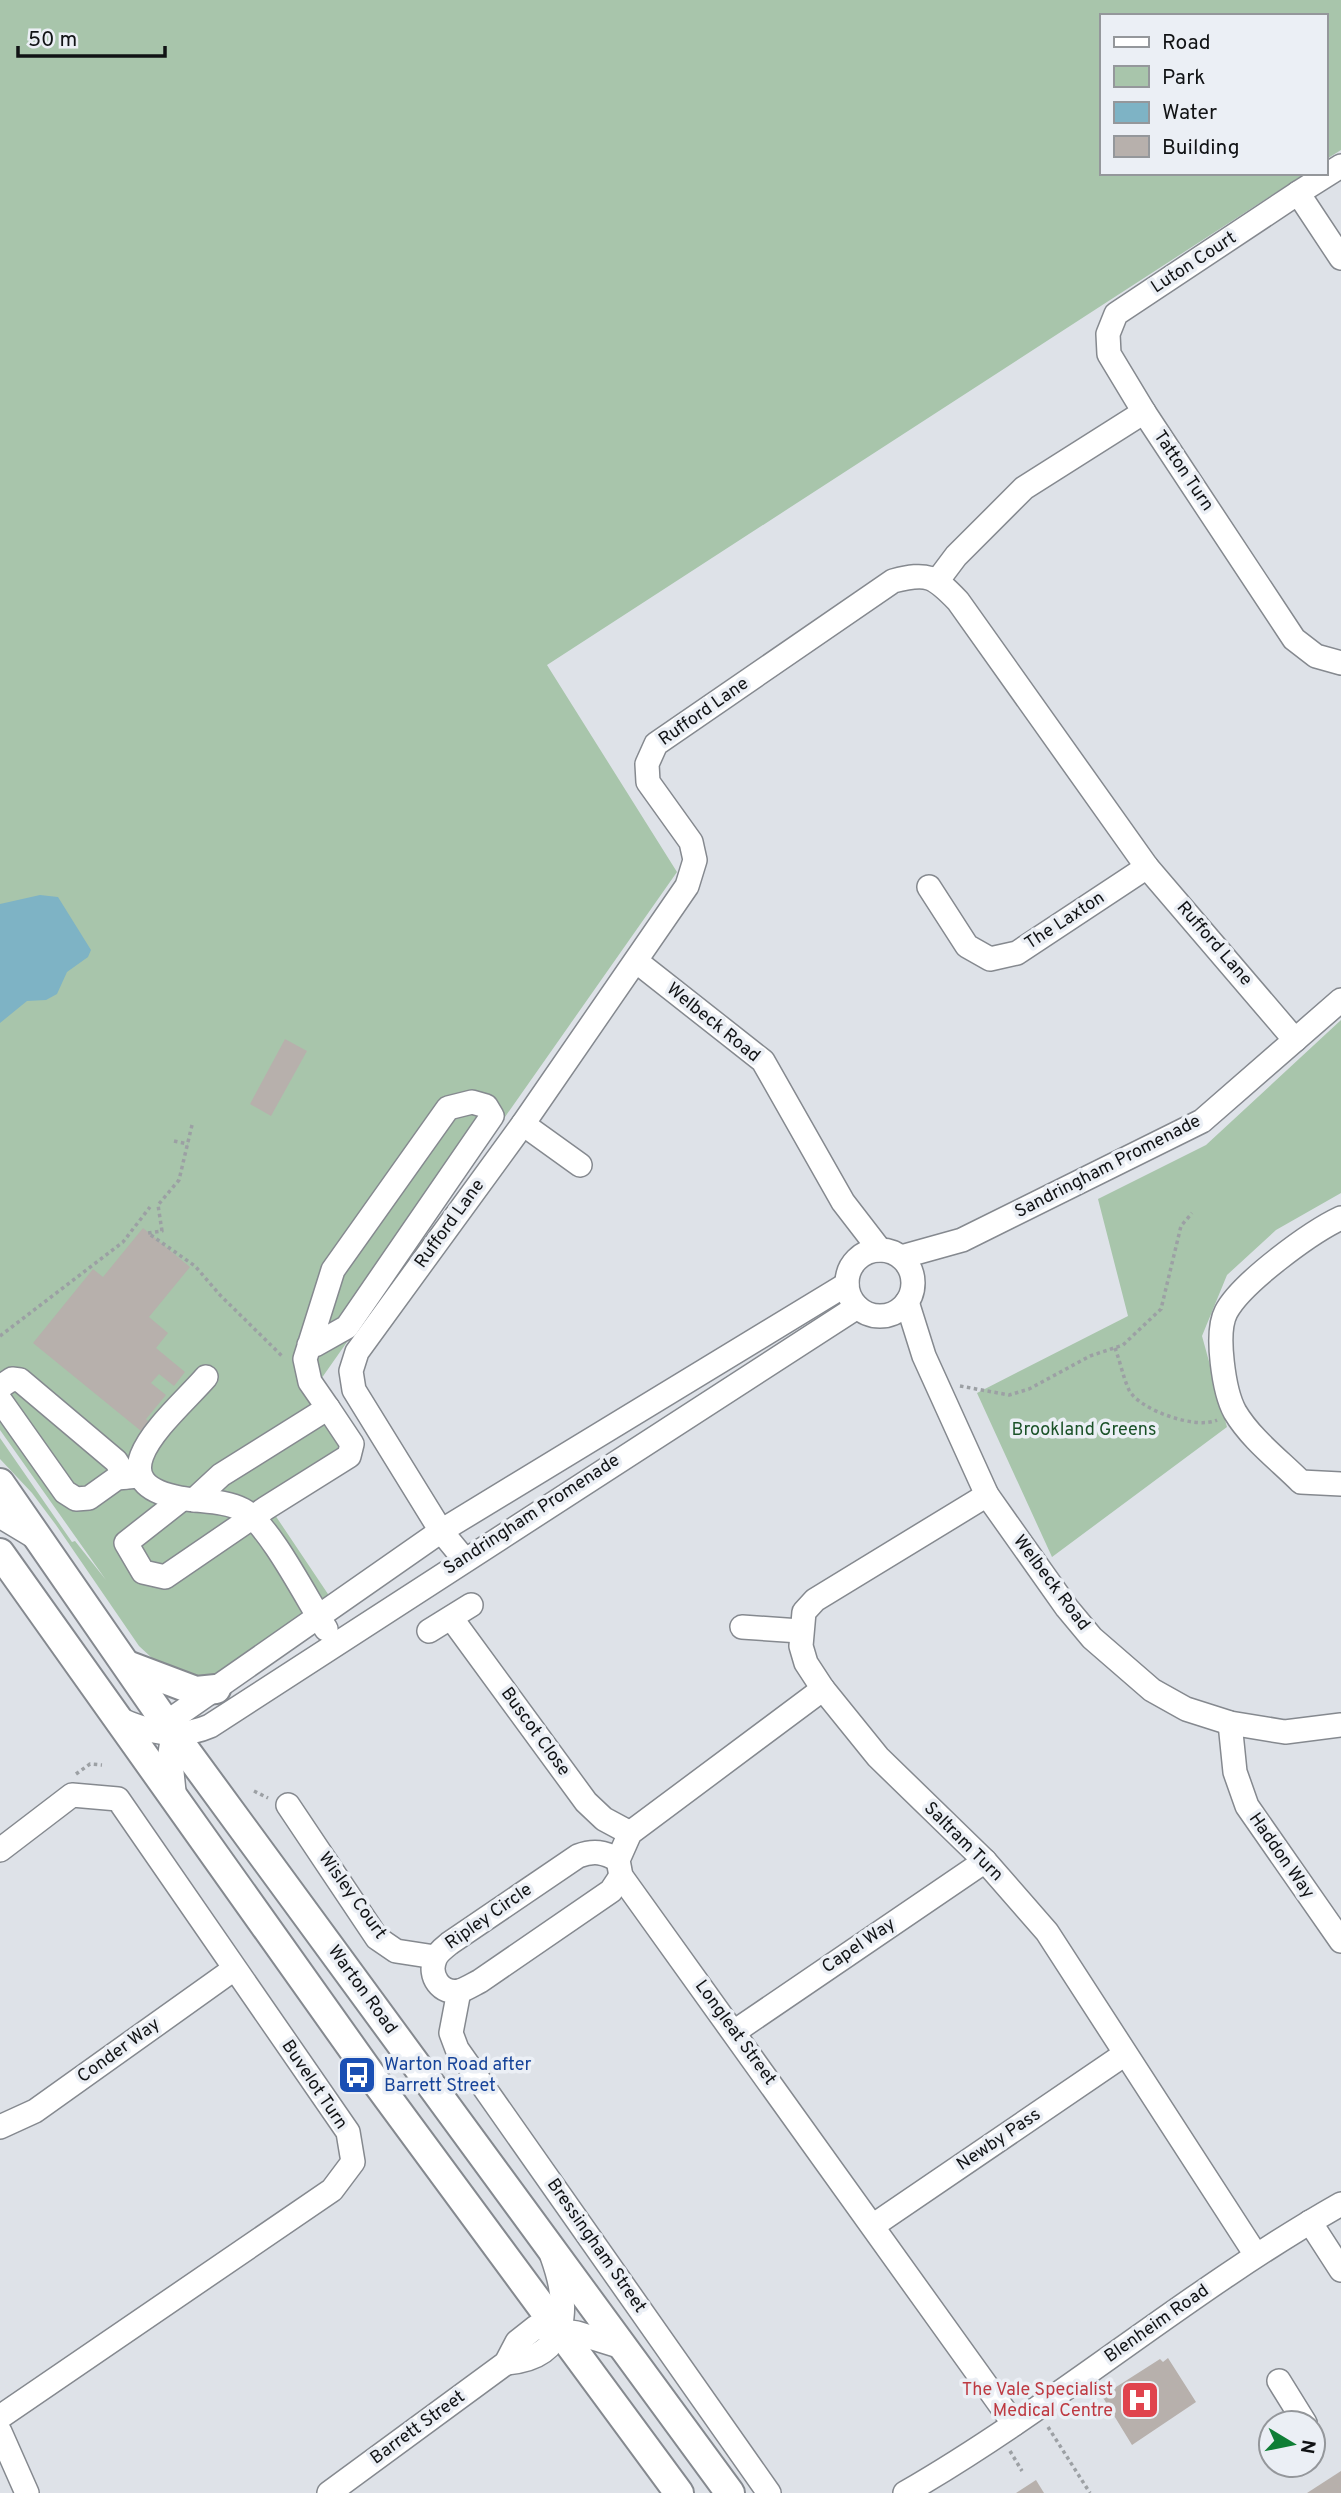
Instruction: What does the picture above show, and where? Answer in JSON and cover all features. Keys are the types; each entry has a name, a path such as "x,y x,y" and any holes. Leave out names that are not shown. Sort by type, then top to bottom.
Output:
{"main road":[{"name":"Warton Road","path":"0,1483 173,1733 730,2493"},
{"path":"0,1553 379,2086 679,2493"},
{"path":"127,1665 196,1691 216,1689"}],"street":[{"name":"Luton Court","path":"1144,412 1109,354 1108,334 1116,314 1327,175"},
{"path":"1298,193 1341,258"},
{"name":"Tatton Turn","path":"938,580 956,556 1024,488 1144,412 1294,639 1315,656 1341,663"},
{"name":"Rufford Lane","path":"464,1559 441,1531 354,1390 351,1371 358,1352 523,1125 687,887 695,860 691,842 648,782 647,764 656,744 893,581 919,574 938,580 958,601 1147,867 1295,1040"},
{"name":"The Laxton","path":"929,887 967,946 990,959 1017,953 1147,867"},
{"name":"Welbeck Road","path":"636,961 763,1061 843,1202 880,1255"},
{"name":"Sandringham Promenade","path":"880,1255 962,1240 1202,1121 1341,1000"},
{"path":"308,1356 315,1345 347,1326 492,1116 485,1106 472,1102 452,1106 442,1115 333,1270 308,1356 310,1382 328,1408 352,1444 349,1456 165,1577 143,1572 127,1544 220,1475 328,1408"},
{"path":"523,1125 580,1165"},
{"path":"1341,1218 1264,1269 1225,1313 1221,1367 1234,1410 1252,1434 1301,1482 1341,1484"},
{"name":"Sandringham Promenade","path":"910,1292 962,1240"},
{"path":"880,1255 911,1272 910,1292 901,1310 884,1317 865,1313 857,1307 846,1284 852,1265 880,1255"},
{"name":"Sandringham Promenade","path":"846,1284 441,1531 176,1716 173,1733 194,1732 209,1726 857,1307"},
{"name":"Welbeck Road","path":"910,1292 923,1356 987,1495 1060,1598 1092,1638 1152,1690 1186,1709 1230,1723 1285,1732 1341,1725"},
{"name":"Welbeck Road","path":"884,1317 899,1327 923,1356"},
{"path":"132,1476 146,1446 206,1377"},
{"path":"0,1387 12,1379 20,1380 144,1486 162,1494 220,1503 244,1511 260,1525 335,1643"},
{"path":"0,1400 65,1492 76,1499 89,1497 117,1478 132,1476"},
{"path":"742,1627 800,1631 804,1612 815,1600 987,1495"},
{"path":"0,1516 40,1540"},
{"path":"429,1631 471,1605"},
{"name":"Buscot Close","path":"452,1619 586,1802 604,1819 629,1833"},
{"name":"Saltram Turn","path":"800,1631 806,1663 823,1689 878,1757 985,1861 1047,1933 1256,2255"},
{"path":"459,1991 480,1981 611,1891 629,1833 823,1689"},
{"path":"117,1718 147,1732 173,1733 170,1753 175,1801"},
{"name":"Haddon Way","path":"1230,1723 1235,1772 1247,1806 1341,1941"},
{"name":"Buvelot Turn","path":"0,1850 72,1795 117,1799 348,2132 353,2162 332,2190 0,2417"},
{"name":"Wisley Court","path":"288,1805 377,1938 396,1951 435,1957"},
{"name":"Ripley Circle","path":"459,1991 446,1990 437,1983 433,1973 435,1957 450,1943 578,1856 589,1852 604,1852 620,1868"},
{"name":"Capel Way","path":"734,2032 985,1861"},
{"name":"Longleat Street","path":"620,1868 734,2032 874,2225 1009,2434"},
{"name":"Conder Way","path":"0,2127 35,2110 234,1969"},
{"name":"Bressingham Street","path":"459,1991 452,2033 457,2049 769,2493"},
{"name":"Newby Pass","path":"874,2225 1125,2054"},
{"name":"Blenheim Road","path":"905,2493 1009,2434 1256,2255 1341,2204"},
{"path":"1310,2222 1341,2270"},
{"path":"548,2246 560,2284 560,2330"},
{"name":"Barrett Street","path":"329,2493 506,2363 517,2342 536,2327 560,2330 622,2347"},
{"path":"1279,2381 1296,2409"},
{"path":"0,2432 27,2493"}],"path":[{"path":"192,1125 179,1180 159,1205 162,1231 148,1233 195,1266 220,1295 292,1366 308,1356"},
{"path":"174,1141 188,1144"},
{"path":"0,1336 122,1241 150,1207"},
{"path":"955,1384 972,1391 1009,1395 1029,1390 1090,1356 1123,1345 1161,1309 1181,1226 1192,1213"},
{"path":"1115,1348 1129,1391 1143,1405 1194,1423 1213,1422 1234,1410"},
{"path":"1043,2418 1090,2493"},
{"path":"1009,2434 1022,2471"}],"green space":[{"path":"0,0 1341,0 1341,150 1327,159 1327,14 1100,14 1100,175 1303,175 547,665 677,872 307,1399 355,1456 275,1515 332,1600 207,1680 165,1670 139,1646 56,1525 32,1493 0,1459 0,1438 72,1542 75,1541 106,1580 0,1430"},
{"name":"Brookland Greens","path":"1341,1020 1341,1193 1276,1230 1227,1275 1202,1336 1227,1427 1052,1557 977,1393 1128,1316 1098,1199 1206,1145"}],"water":[{"path":"40,895 58,897 91,950 88,957 67,972 57,994 46,1000 27,1001 0,1023 0,904"}],"building":[{"path":"285,1039 307,1051 271,1116 250,1104"},
{"path":"143,1228 190,1267 149,1317 168,1333 156,1348 185,1372 174,1386 159,1374 151,1383 166,1395 146,1419 149,1422 141,1431 33,1343 93,1269 103,1277"},
{"path":"1168,2358 1196,2402 1132,2445 1102,2396 1160,2359 1163,2362"},
{"path":"1341,2471 1341,2493 1307,2493"},
{"path":"1036,2480 1044,2493 1016,2493"}],"place":[{"name":"Warton Road after Barrett Street","path":"357,2075"},
{"name":"The Vale Specialist Medical Centre","path":"1140,2400"}]}
